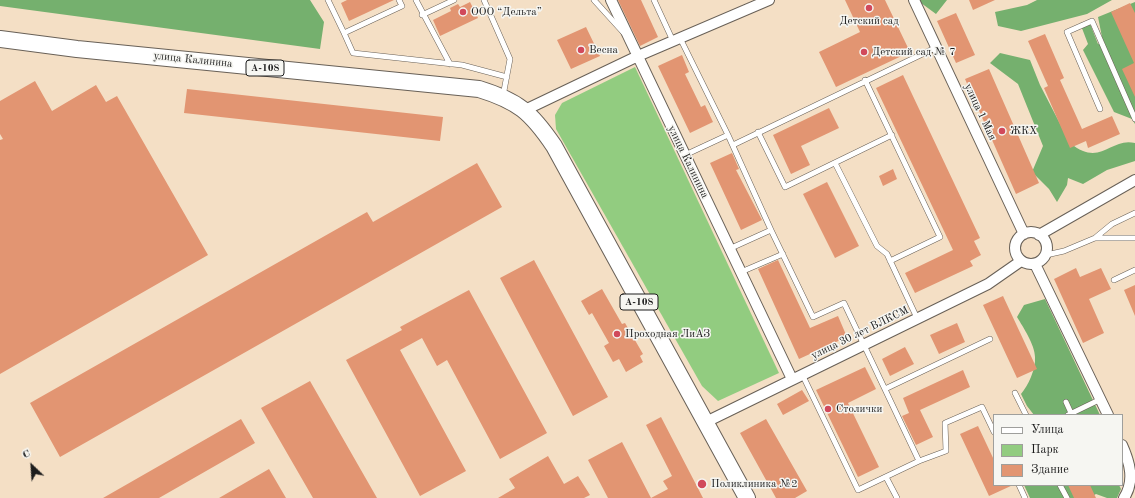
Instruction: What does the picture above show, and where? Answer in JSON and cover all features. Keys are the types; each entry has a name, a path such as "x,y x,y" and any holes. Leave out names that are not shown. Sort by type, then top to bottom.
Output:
{"highway":[{"name":"улица Калинина","path":"0,39 77,49 479,89 503,96 525,110 541,127 554,146 747,498"}],"street":[{"name":"улица Калинина","path":"611,0 792,379"},
{"path":"525,110 638,56 769,0"},
{"name":"улица 1 Мая","path":"914,0 1024,234"},
{"path":"1039,234 1135,180"},
{"path":"1029,232 1039,234 1046,241 1046,254 1043,259 1035,264 1021,261 1018,257 1016,247 1017,242 1024,234 1029,232"},
{"name":"улица 30 лет ВЛКСМ","path":"706,422 988,284 1021,261"},
{"path":"1035,264 1108,414"},
{"path":"1123,447 1134,471 1133,485 1129,493 1124,498"}],"lane":[{"path":"328,0 353,53 462,65 507,77"},
{"path":"344,33 402,6 399,0"},
{"path":"416,0 422,15 450,64"},
{"path":"422,15 454,0"},
{"path":"484,0 510,59 503,96"},
{"path":"594,0 629,39"},
{"path":"654,0 728,135 771,230 813,317 844,303 919,461"},
{"path":"1100,108 1067,32 1092,21 1135,119"},
{"path":"733,145 865,80 937,47"},
{"path":"865,80 940,237 890,261"},
{"path":"758,132 785,188 892,135"},
{"path":"685,155 728,135"},
{"path":"835,163 877,246 887,254 916,318"},
{"path":"1046,254 1064,251 1095,238 1112,224 1135,213"},
{"path":"729,248 771,230"},
{"path":"1095,238 1135,238"},
{"path":"741,272 783,254"},
{"path":"1114,280 1135,270"},
{"path":"885,389 990,339"},
{"path":"802,374 858,490 919,461 946,451 945,423 982,407 993,430"},
{"path":"1015,393 1026,414"},
{"path":"1066,402 1070,414 1101,400"},
{"path":"886,477 897,498"},
{"path":"1019,486 1025,498"},
{"path":"1061,486 1067,498"}],"green space":[{"path":"0,0 310,0 324,22 320,49 0,6"},
{"path":"917,0 947,0 936,14"},
{"path":"1037,0 1112,0 1087,14 1021,31 998,26 995,12 1027,5"},
{"path":"1135,2 1135,124 1132,119 1114,112 1083,50 1088,44 1080,23 1089,21 1098,44 1103,42 1098,17"},
{"path":"1000,53 1030,60 1040,85 1070,143 1081,150 1090,153 1105,150 1126,142 1135,143 1135,161 1107,170 1083,184 1068,178 1067,185 1057,202 1049,189 1032,172 1043,146 1018,84 990,63"},
{"path":"635,67 779,373 718,401 702,386 556,129 555,115 562,103"},
{"path":"1045,299 1100,414 1033,414 1027,406 1021,394 1031,377 1035,357 1031,342 1017,317 1024,305"},
{"path":"1024,486 1120,486 1121,489 1117,498 1107,498 1096,494 1089,498 1030,498"}],"building":[{"path":"347,0 394,0 349,21 341,3"},
{"path":"618,0 641,0 658,37 640,46"},
{"name":"Детский сад № 7","path":"845,0 885,0 910,52 836,87 819,52 860,32"},
{"path":"969,0 995,0 973,10"},
{"path":"470,2 478,18 440,36 433,20 451,11 450,8 458,4 460,7"},
{"path":"1130,3 1135,13 1135,97 1122,69 1134,63 1111,12"},
{"path":"956,13 975,55 956,63 937,21"},
{"path":"586,27 600,56 571,69 557,40"},
{"path":"1045,34 1064,78 1060,80 1082,129 1112,116 1120,134 1088,148 1086,141 1070,148 1044,88 1048,86 1028,41"},
{"path":"682,55 689,72 685,74 701,107 705,105 713,122 690,133 658,66"},
{"name":"ЖКХ","path":"989,69 1039,183 1016,194 965,79"},
{"path":"903,75 980,238 974,241 981,255 970,261 973,266 915,293 905,273 953,250 876,88"},
{"path":"35,81 52,111 96,85 106,102 117,96 208,255 0,374 0,140 3,139 0,134 0,101"},
{"path":"187,89 443,117 440,141 184,113"},
{"path":"829,108 839,128 801,146 810,165 791,174 773,135"},
{"path":"732,153 739,169 736,170 762,220 741,230 710,163"},
{"path":"477,163 502,207 60,457 30,403 367,212 373,222"},
{"path":"893,169 897,179 883,186 879,176"},
{"path":"827,182 859,246 835,258 803,194"},
{"path":"534,260 608,397 573,416 500,278"},
{"path":"778,260 810,328 838,316 847,337 799,359 758,269"},
{"path":"1076,268 1080,277 1101,268 1111,289 1089,299 1104,333 1083,343 1054,279"},
{"path":"1135,285 1135,316 1124,290"},
{"name":"Проходная ЛиАЗ","path":"602,289 622,324 625,323 643,354 640,356 643,362 626,372 619,359 613,362 604,346 609,343 592,313 589,315 581,301"},
{"path":"469,290 547,433 500,459 447,360 437,366 422,338 400,350 466,471 420,496 346,360 402,330 400,327"},
{"path":"1003,296 1037,369 1017,378 983,305"},
{"path":"957,323 965,342 939,354 930,335"},
{"path":"905,347 914,364 890,376 882,359"},
{"path":"865,367 876,389 848,403 879,467 858,477 816,390"},
{"path":"963,370 970,387 920,410 933,437 916,445 902,416 909,413 903,398"},
{"path":"310,381 377,498 313,498 261,408"},
{"path":"802,390 809,401 783,415 777,404"},
{"path":"661,417 703,498 651,498 668,489 663,481 672,476 646,425"},
{"path":"241,419 255,443 159,498 103,498"},
{"path":"766,419 807,491 795,498 776,498 740,433"},
{"path":"978,426 993,458 993,486 1011,486 989,496 960,434"},
{"path":"622,442 651,498 608,498 588,460"},
{"path":"548,456 564,484 578,476 590,495 584,498 498,498 515,488 509,479"},
{"path":"269,469 286,498 219,498"},
{"path":"1068,486 1090,486 1096,498 1074,498"}],"place":[{"name":"Детский сад","path":"869,8"},
{"name":"ООО “Дельта”","path":"463,12"},
{"name":"Весна","path":"581,50"},
{"name":"Детский сад № 7","path":"864,52"},
{"name":"ЖКХ","path":"1002,131"},
{"name":"Проходная ЛиАЗ","path":"617,334"},
{"name":"Столички","path":"828,409"},
{"name":"Поликлиника №2","path":"702,484"}]}
